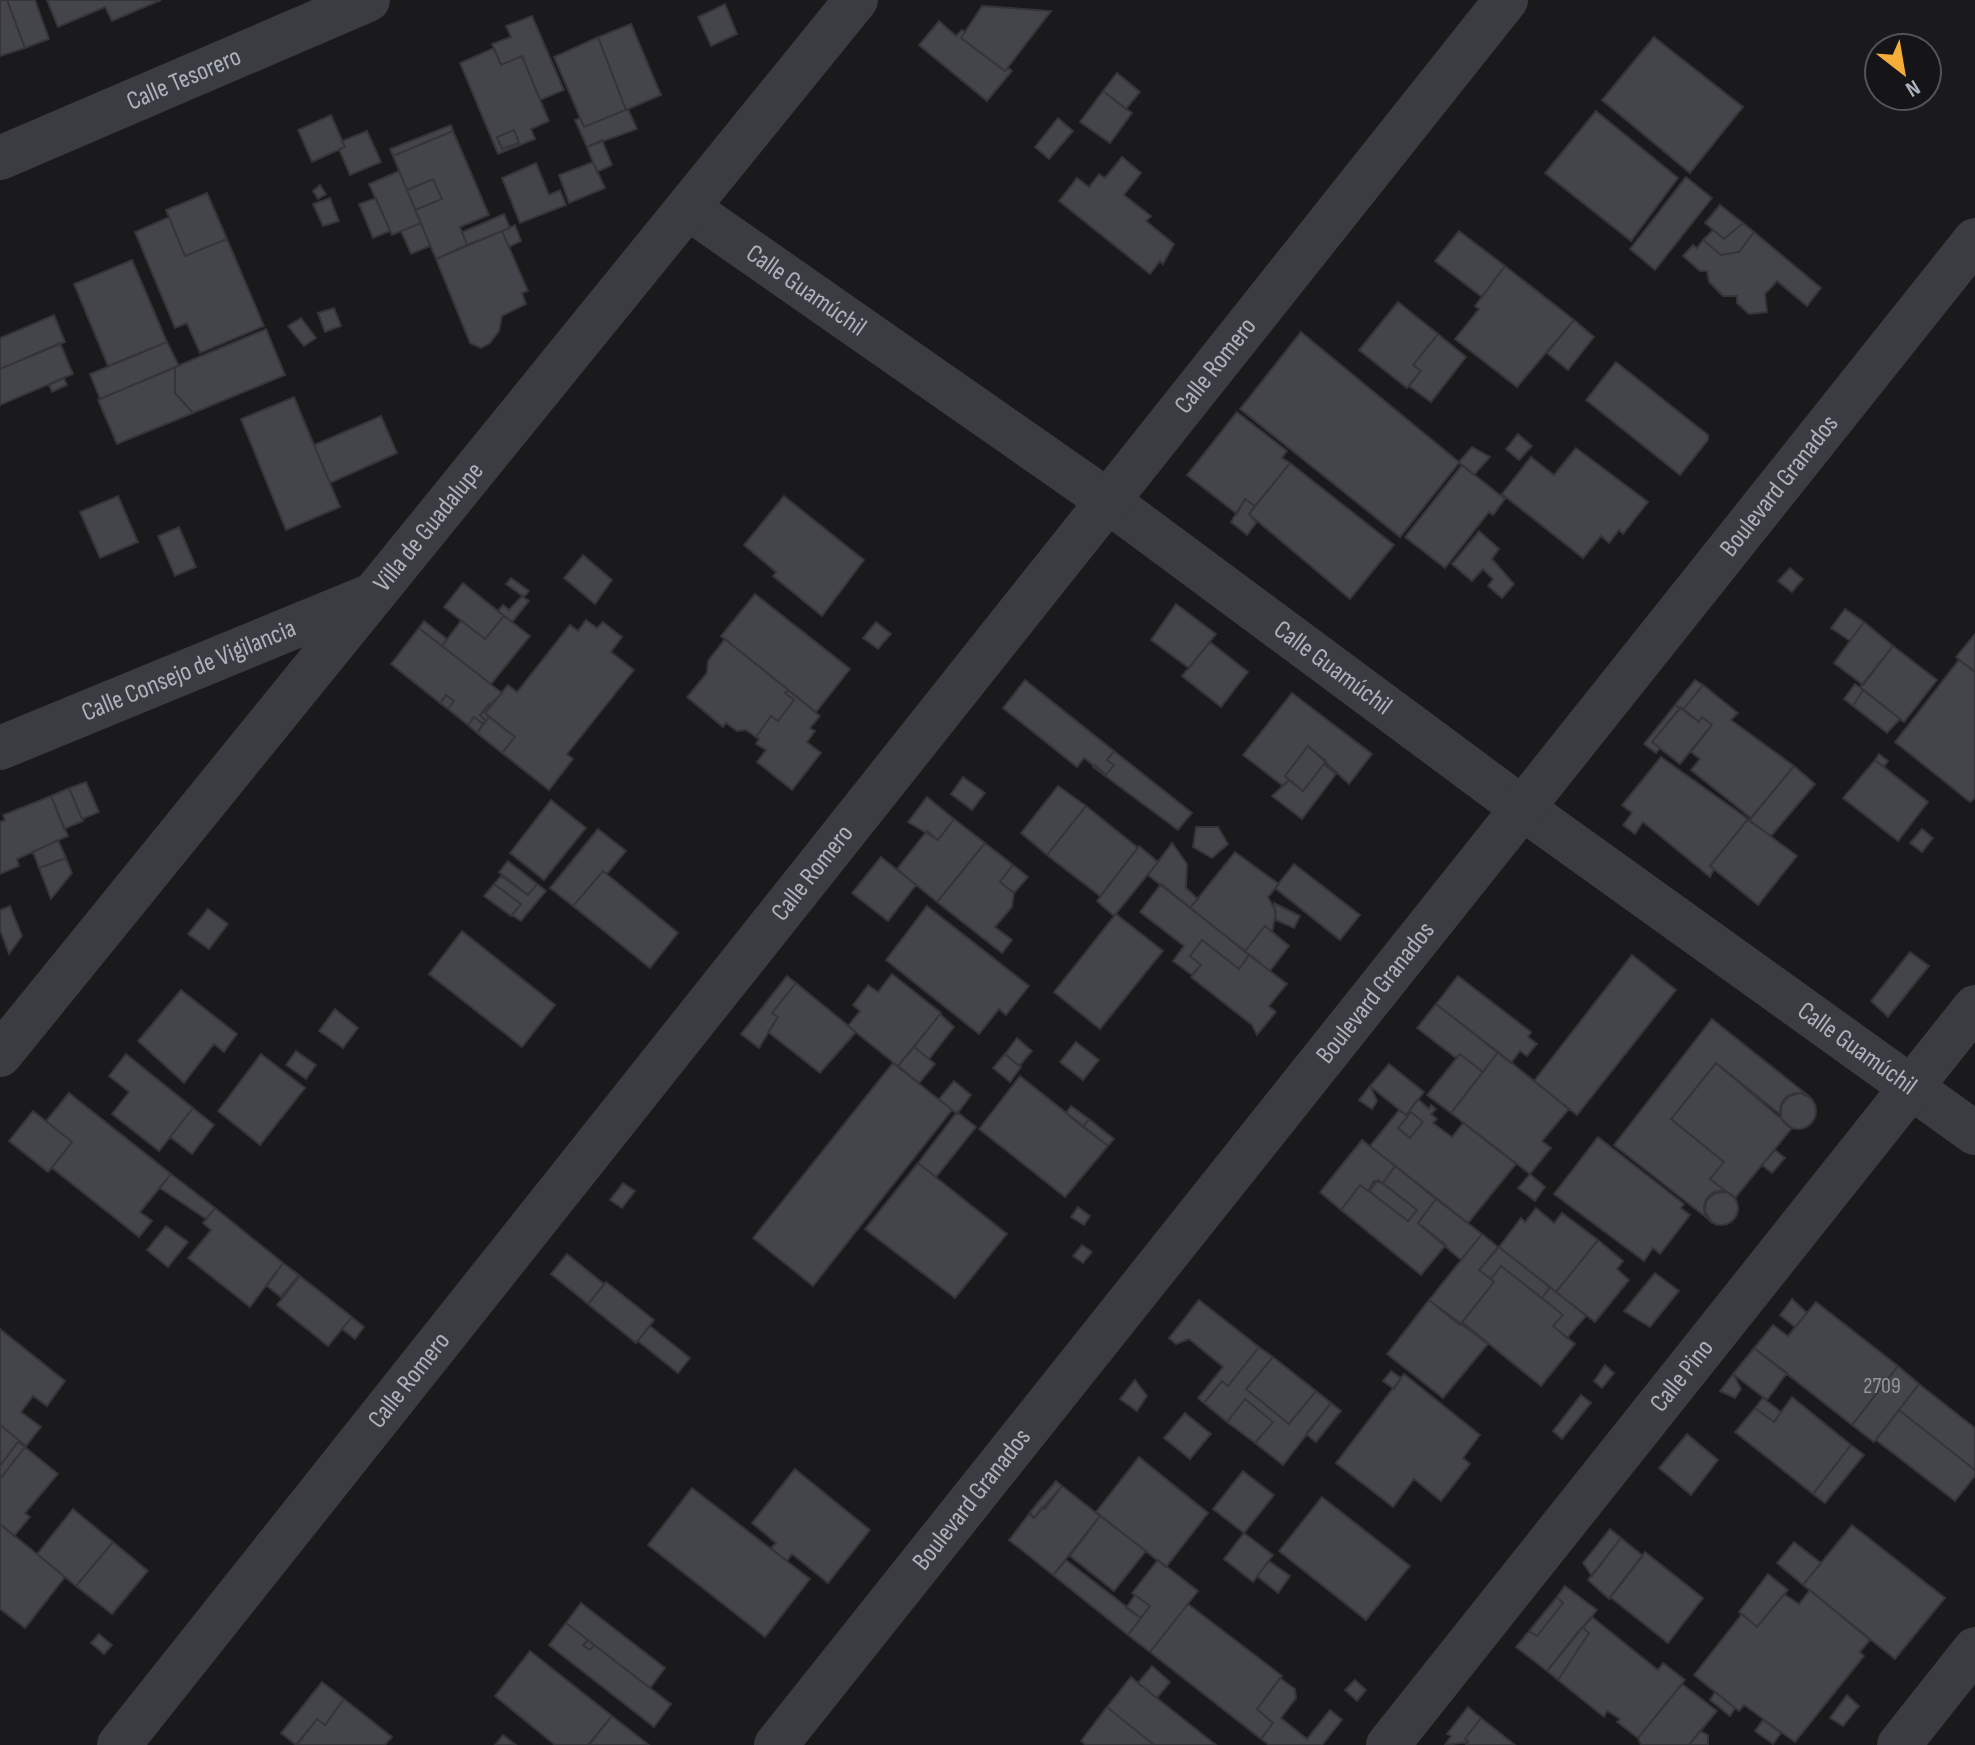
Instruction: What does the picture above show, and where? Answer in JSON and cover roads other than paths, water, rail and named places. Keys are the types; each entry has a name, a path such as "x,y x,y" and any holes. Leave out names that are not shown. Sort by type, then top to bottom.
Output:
{"street":[{"name":"Calle Tesorero","path":"0,158 368,0"},
{"name":"Villa de Guadalupe","path":"0,1055 856,0"},
{"name":"Calle Romero","path":"119,1745 1506,0"},
{"name":"Calle Guamúchil","path":"688,208 1108,501 1522,808 1975,1133"},
{"name":"Boulevard Granados","path":"776,1745 1975,240"},
{"name":"Calle Consejo de Vigilancia","path":"0,748 378,592"},
{"name":"Calle Pino","path":"1388,1745 1975,1007"},
{"path":"1899,1745 1975,1649"}]}
